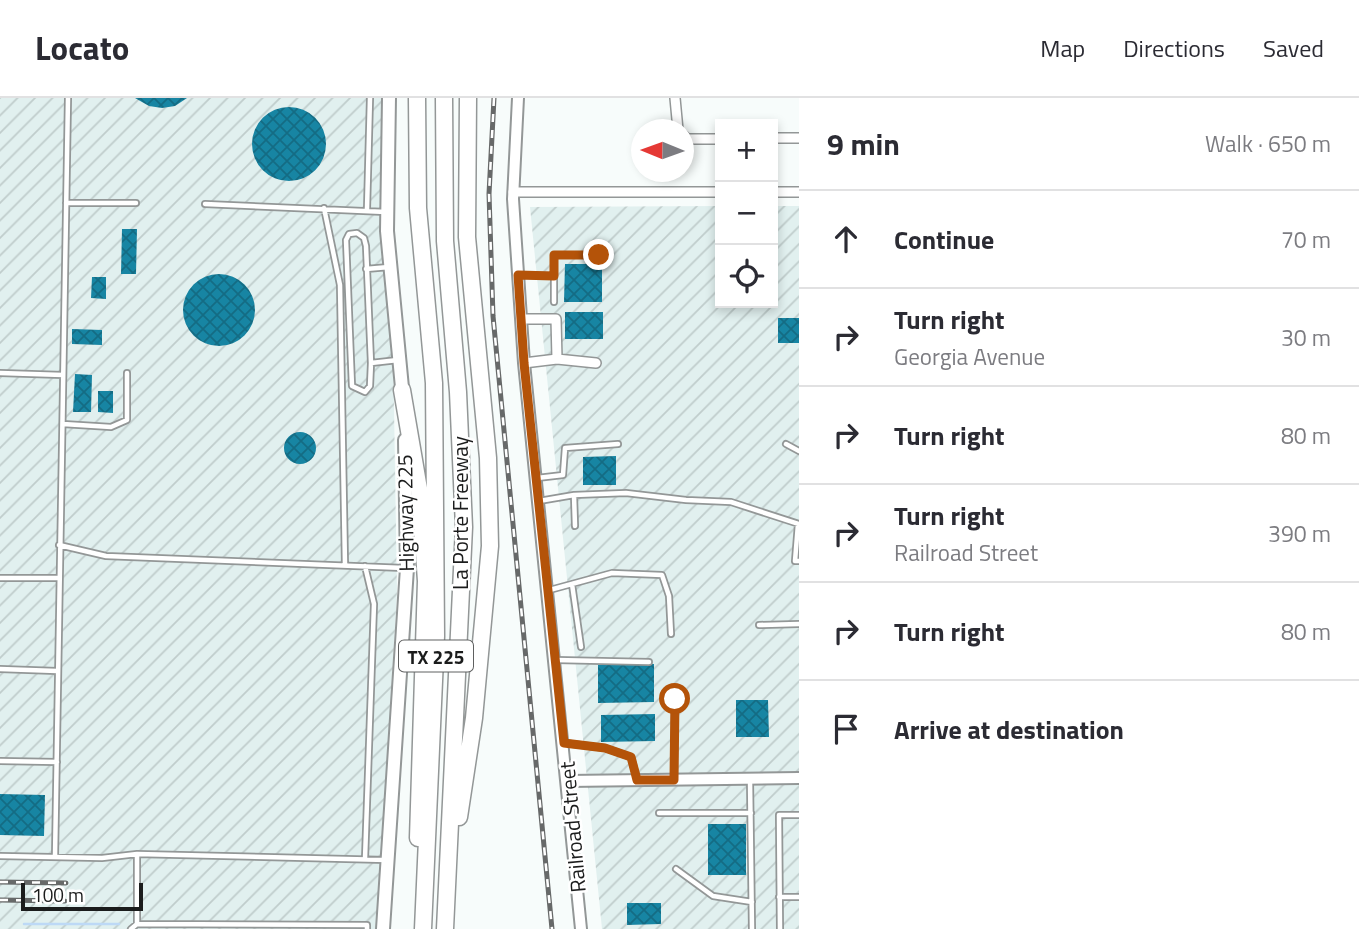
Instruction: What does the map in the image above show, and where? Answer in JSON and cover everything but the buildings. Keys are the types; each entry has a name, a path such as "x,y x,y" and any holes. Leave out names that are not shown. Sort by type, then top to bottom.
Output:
{"highway":[{"name":"La Porte Freeway","path":"417,98 418,208 434,383 436,636 423,929"},
{"name":"La Porte Freeway","path":"444,98 445,241 458,392 464,527 445,929"},
{"path":"447,898 474,718 490,545 488,458 467,237 468,98"},
{"path":"402,390 420,495 426,581 416,929"}],"main road":[{"name":"Highway 225","path":"383,929 407,568 402,390 389,267 389,98"}],"street":[{"name":"Railroad Street","path":"517,98 513,192 524,363 581,929"},
{"path":"675,98 677,119"},
{"path":"778,138 799,138"},
{"path":"694,139 715,139"},
{"path":"513,192 715,192"},
{"path":"778,192 799,192"},
{"path":"521,318 556,319 557,359"},
{"path":"524,363 557,359 596,363"},
{"path":"568,781 799,778"}],"lane":[{"path":"55,858 68,98"},
{"path":"367,209 370,98"},
{"path":"66,203 136,203"},
{"path":"205,204 367,209 387,212"},
{"path":"324,208 340,285 345,565"},
{"path":"357,233 364,238 371,363 370,386 365,392 357,391 352,386 345,240 349,234 357,233"},
{"path":"554,302 554,255 599,255"},
{"path":"366,269 389,267"},
{"path":"518,275 554,276"},
{"path":"371,363 399,360"},
{"path":"0,373 63,375"},
{"path":"63,424 111,427 127,420 127,373"},
{"path":"536,478 563,475 565,448 618,444"},
{"path":"786,444 799,451"},
{"path":"538,501 574,495 626,493 731,502 798,524 795,561 799,561"},
{"path":"574,495 575,526"},
{"path":"59,545 106,556 407,568"},
{"path":"365,566 374,604 365,859"},
{"path":"546,591 612,573 662,575 669,596 671,634"},
{"path":"0,578 59,578"},
{"path":"572,584 581,647"},
{"path":"758,625 799,624"},
{"path":"555,660 649,662"},
{"path":"0,669 57,671"},
{"path":"674,780 675,699"},
{"path":"564,743 621,752 631,757 637,780"},
{"path":"0,761 57,762"},
{"path":"750,779 752,929"},
{"path":"659,813 751,813"},
{"path":"780,929 779,815 799,815"},
{"path":"137,854 137,924"},
{"path":"0,856 102,858 137,854 389,860"},
{"path":"676,869 699,889 713,896 752,902"},
{"path":"779,897 799,897"},
{"path":"131,929 137,924 186,927 367,925 367,929"}],"shaded area":[{"path":"0,98 389,98 397,592 378,929 0,929"},
{"path":"715,206 715,308 778,308 778,206 799,206 799,929 602,929 530,207"}],"waterway":[{"path":"24,924 119,924"}],"railway":[{"path":"494,98 489,194 493,316 552,929"},
{"path":"0,882 66,883"},
{"path":"0,900 65,901"}],"route":[{"path":"599,255 554,255 554,276 518,275 546,591 564,743 621,752 631,757 637,780 674,780 675,699"}]}
